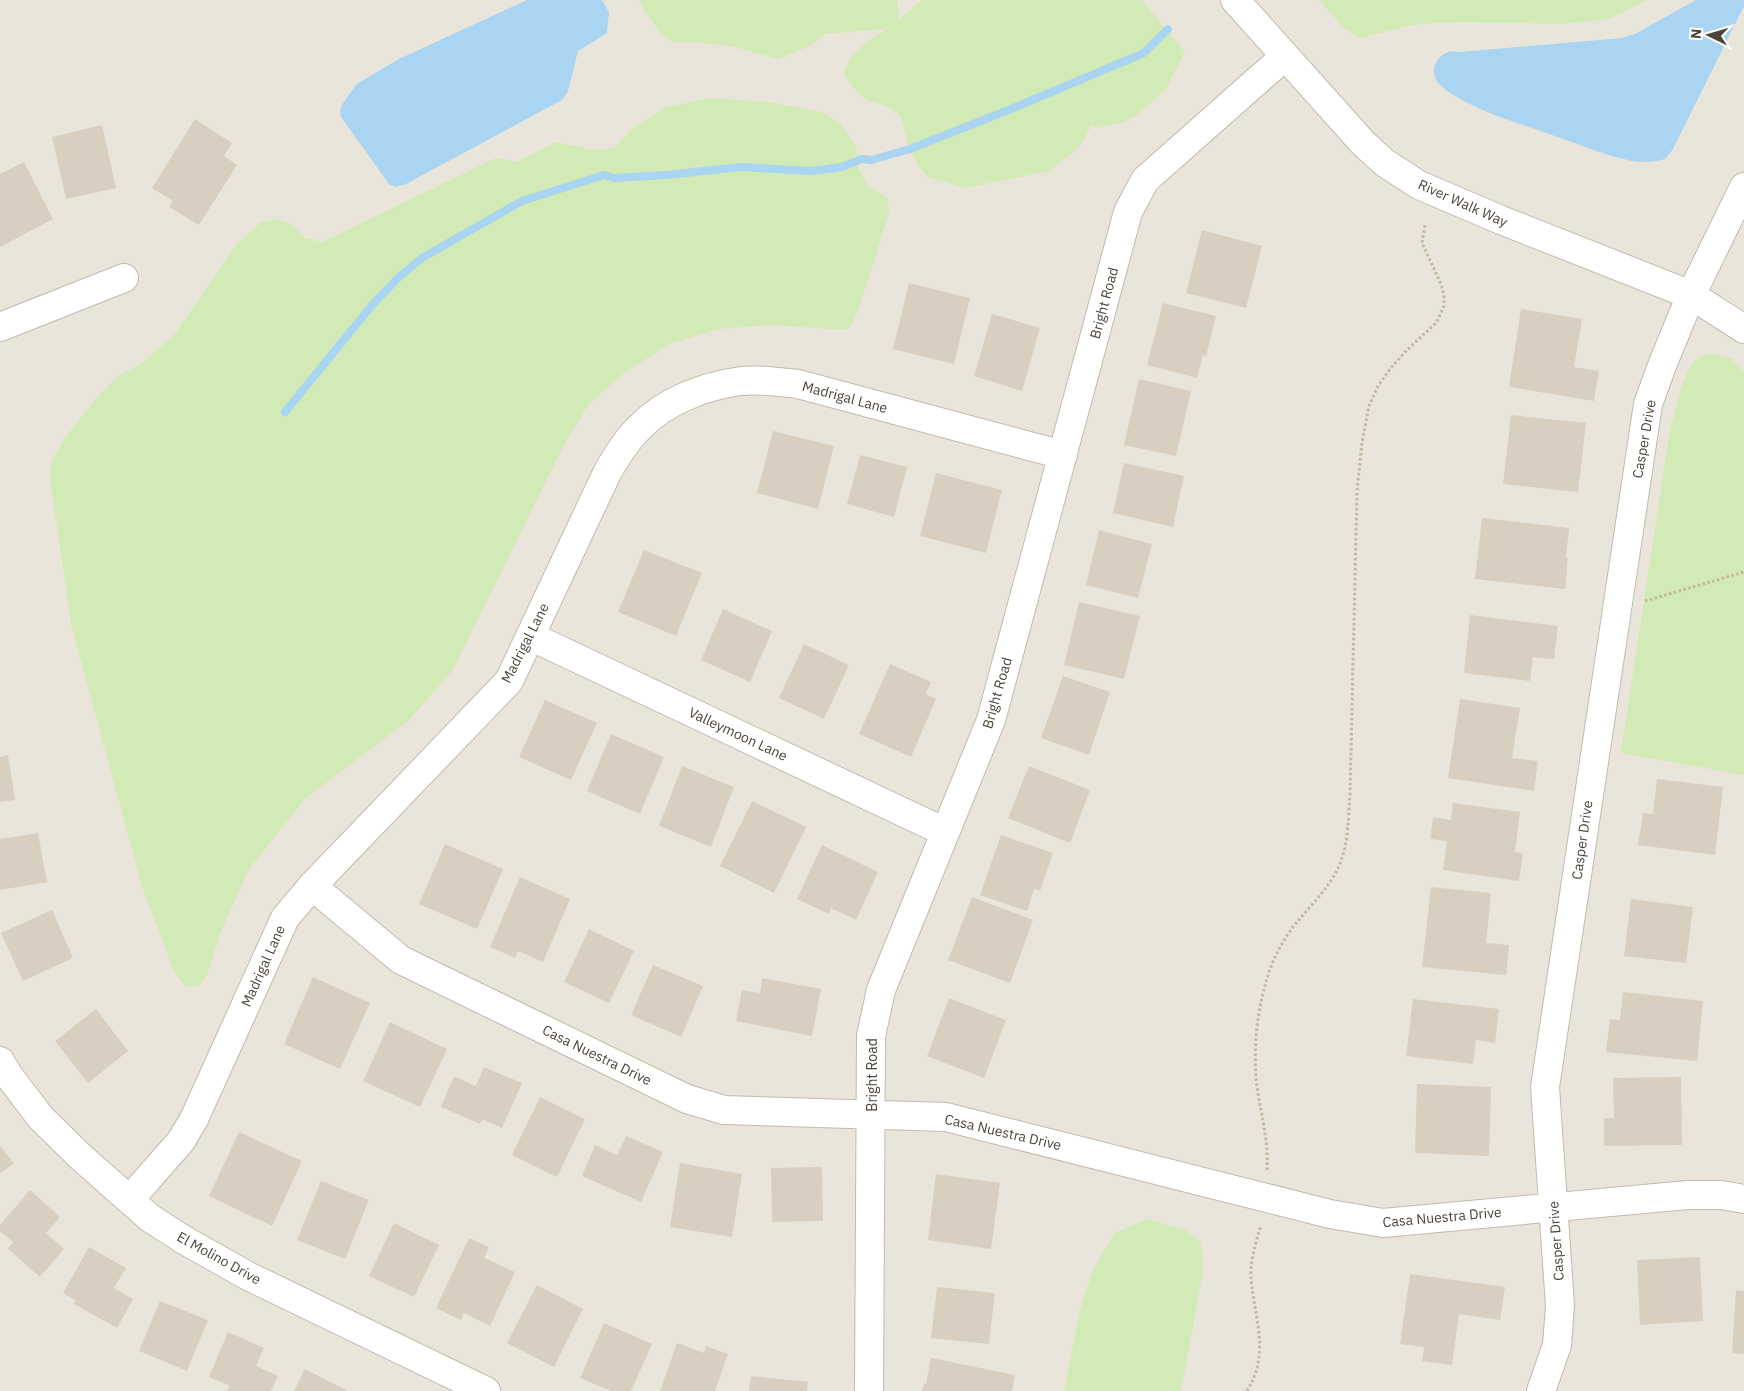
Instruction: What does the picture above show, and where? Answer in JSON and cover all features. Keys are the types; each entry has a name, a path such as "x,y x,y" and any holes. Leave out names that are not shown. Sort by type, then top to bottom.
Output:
{"street":[{"name":"River Walk Way","path":"1235,0 1362,143 1385,163 1419,185 1500,220 1691,295 1744,329"},
{"name":"Bright Road","path":"869,1391 871,1036 881,990 991,720 1128,212 1145,180 1284,57"},
{"name":"Casper Drive","path":"1540,1391 1557,1345 1560,1306 1545,1087 1648,404 1691,295 1744,187"},
{"path":"0,327 124,278"},
{"name":"Madrigal Lane","path":"130,1199 181,1140 194,1119 285,918 312,886 509,681 607,473 622,448 638,428 661,410 686,396 712,387 742,381 768,381 798,384 1063,455"},
{"name":"Valleymoon Lane","path":"530,636 945,832"},
{"name":"Casa Nuestra Drive","path":"312,886 400,960 686,1099 724,1110 946,1117 1330,1214 1383,1223 1688,1195 1721,1195 1744,1199"},
{"name":"El Molino Drive","path":"0,1061 41,1118 82,1158 150,1218 184,1240 248,1276 486,1391"}],"path":[{"path":"1267,1171 1268,1156 1257,1086 1256,1058 1259,1013 1265,985 1276,955 1295,924 1326,888 1338,869 1344,853 1348,832 1350,794 1357,492 1362,442 1369,406 1378,386 1406,351 1436,323 1444,306 1441,284 1423,248 1422,238 1425,225"},
{"path":"1644,601 1744,572"},
{"path":"1247,1391 1259,1358 1260,1336 1253,1299 1251,1275 1254,1252 1261,1225"}],"shaded area":[{"path":"0,0 1744,0 1744,1391 0,1391"}],"green space":[{"path":"639,0 897,0 899,20 922,0 1142,0 1185,52 1166,89 1137,115 1125,122 1097,128 1092,125 1079,147 1050,171 965,188 928,177 919,167 910,149 900,115 886,106 866,100 850,84 844,73 850,59 867,41 888,29 825,34 810,46 778,59 731,46 693,42 674,43 661,34 643,9"},
{"path":"1319,0 1648,0 1608,19 1562,24 1462,22 1417,24 1360,38 1344,28"},
{"path":"710,98 767,102 822,112 841,124 856,147 859,169 868,187 887,197 889,212 860,306 852,324 846,330 769,325 719,329 669,344 623,374 588,405 562,449 453,670 408,721 305,799 249,869 219,936 207,975 198,986 187,987 175,974 142,886 72,628 50,480 52,460 64,439 95,400 118,376 141,364 174,335 237,244 260,223 277,219 293,225 305,238 322,242 496,158 516,162 556,142 593,150 614,148 631,130 666,107"},
{"path":"1712,354 1731,358 1744,372 1744,775 1621,753 1670,430 1687,372 1697,359"},
{"path":"1147,1219 1186,1230 1201,1242 1203,1271 1181,1391 1064,1391 1080,1310 1094,1268 1115,1233"}],"water":[{"path":"527,0 602,0 609,12 607,33 578,51 568,91 562,100 406,184 396,187 389,184 341,117 340,110 343,103 357,84 399,59"},
{"path":"1696,0 1744,0 1744,6 1673,149 1665,159 1645,162 1622,159 1509,120 1463,101 1440,85 1435,76 1434,71 1437,61 1449,52 1622,38 1635,34"}],"building":[{"path":"195,119 232,143 224,156 237,165 199,225 169,207 173,201 152,188"},
{"path":"102,125 116,188 66,199 52,137"},
{"path":"24,162 53,219 0,247 0,174"},
{"path":"1202,230 1262,246 1246,308 1186,293"},
{"path":"909,283 970,298 954,364 893,349"},
{"path":"1163,303 1216,316 1206,356 1203,355 1197,378 1147,365"},
{"path":"1521,309 1582,319 1574,367 1599,371 1594,401 1509,387"},
{"path":"992,314 1040,328 1022,391 974,376"},
{"path":"1139,379 1191,391 1176,456 1124,445"},
{"path":"1511,415 1586,423 1578,492 1503,484"},
{"path":"773,431 834,446 818,509 757,493"},
{"path":"860,455 907,467 894,517 847,504"},
{"path":"1124,463 1184,476 1173,527 1113,513"},
{"path":"936,473 1002,490 986,553 920,536"},
{"path":"1482,518 1569,528 1565,589 1475,579"},
{"path":"1099,530 1152,544 1138,598 1086,585"},
{"path":"644,550 702,573 676,636 618,612"},
{"path":"1079,602 1140,616 1124,679 1064,665"},
{"path":"723,609 772,631 750,682 701,660"},
{"path":"1470,615 1558,626 1554,659 1533,657 1530,681 1464,673"},
{"path":"804,644 849,665 824,719 779,698"},
{"path":"890,664 931,682 926,694 936,699 911,757 859,734"},
{"path":"1063,676 1110,692 1089,755 1041,738"},
{"path":"1460,699 1520,708 1512,758 1538,761 1534,791 1448,778"},
{"path":"545,700 597,723 571,780 519,757"},
{"path":"611,734 664,757 640,814 587,791"},
{"path":"8,755 15,800 0,802 0,757"},
{"path":"682,766 734,787 711,847 659,826"},
{"path":"1029,766 1090,790 1070,843 1008,818"},
{"path":"1657,779 1723,787 1715,855 1638,845 1643,813 1653,814"},
{"path":"752,801 806,827 774,893 720,866"},
{"path":"1453,803 1520,812 1515,852 1523,853 1519,881 1443,870 1447,841 1430,839 1433,817 1451,820"},
{"path":"38,833 47,882 0,890 0,839"},
{"path":"1001,835 1053,853 1040,891 1034,889 1027,911 980,895"},
{"path":"445,844 503,869 477,929 419,904"},
{"path":"822,845 878,872 856,920 831,908 829,914 797,899"},
{"path":"520,877 570,899 543,962 518,951 515,958 490,947"},
{"path":"1431,887 1491,893 1486,943 1509,945 1506,975 1422,967"},
{"path":"972,897 1033,920 1010,983 948,960"},
{"path":"1631,899 1693,907 1686,963 1624,956"},
{"path":"52,910 73,958 23,981 1,933"},
{"path":"589,929 634,951 609,1003 564,982"},
{"path":"653,965 703,986 681,1037 631,1015"},
{"path":"313,977 370,1003 340,1069 284,1044"},
{"path":"762,978 821,989 812,1036 736,1021 742,990 760,993"},
{"path":"1623,992 1703,1001 1697,1061 1606,1052 1610,1019 1620,1020"},
{"path":"949,998 1006,1020 984,1078 927,1056"},
{"path":"1413,999 1499,1009 1495,1043 1476,1040 1473,1064 1406,1056"},
{"path":"96,1009 128,1051 88,1083 55,1041"},
{"path":"390,1022 447,1049 420,1107 363,1081"},
{"path":"484,1067 522,1083 502,1128 482,1119 480,1124 441,1107 454,1076 476,1086"},
{"path":"1681,1077 1682,1145 1604,1146 1604,1118 1614,1118 1613,1078"},
{"path":"1417,1084 1491,1087 1489,1156 1415,1153"},
{"path":"540,1097 585,1119 557,1177 512,1155"},
{"path":"239,1132 302,1161 272,1226 209,1196"},
{"path":"626,1136 663,1152 641,1202 582,1176 595,1145 617,1155"},
{"path":"0,1146 14,1163 0,1174"},
{"path":"680,1163 742,1174 732,1237 670,1227"},
{"path":"822,1167 823,1221 772,1222 771,1168"},
{"path":"936,1174 1000,1183 991,1249 928,1240"},
{"path":"321,1181 369,1200 345,1259 297,1240"},
{"path":"30,1190 60,1217 46,1233 64,1249 40,1277 8,1249 13,1242 0,1231 0,1225"},
{"path":"394,1223 439,1245 414,1297 369,1276"},
{"path":"469,1238 489,1247 484,1258 515,1272 490,1326 464,1313 461,1320 436,1308"},
{"path":"89,1247 126,1268 114,1288 133,1299 117,1328 74,1304 76,1301 63,1293"},
{"path":"1700,1257 1703,1321 1640,1325 1637,1260"},
{"path":"1410,1274 1505,1287 1500,1320 1459,1314 1452,1365 1422,1361 1424,1347 1400,1344"},
{"path":"537,1285 583,1309 554,1367 507,1343"},
{"path":"937,1287 995,1293 989,1344 931,1338"},
{"path":"1736,1290 1744,1291 1744,1354 1732,1353"},
{"path":"160,1301 208,1320 187,1371 139,1351"},
{"path":"604,1323 652,1344 631,1391 611,1391 580,1378"},
{"path":"228,1332 264,1348 256,1366 278,1376 271,1391 227,1391 230,1386 209,1377"},
{"path":"677,1343 704,1353 706,1346 728,1354 715,1391 660,1391"},
{"path":"931,1358 1015,1375 1012,1391 922,1391 924,1383 926,1384"},
{"path":"305,1369 348,1391 294,1391"},
{"path":"751,1376 808,1382 807,1391 749,1391"}],"waterway":[{"path":"285,412 373,304 399,277 422,258 522,201 604,175 614,178 667,175 740,167 812,171 842,167 862,159 871,160 910,149 1144,53 1168,29"}]}
